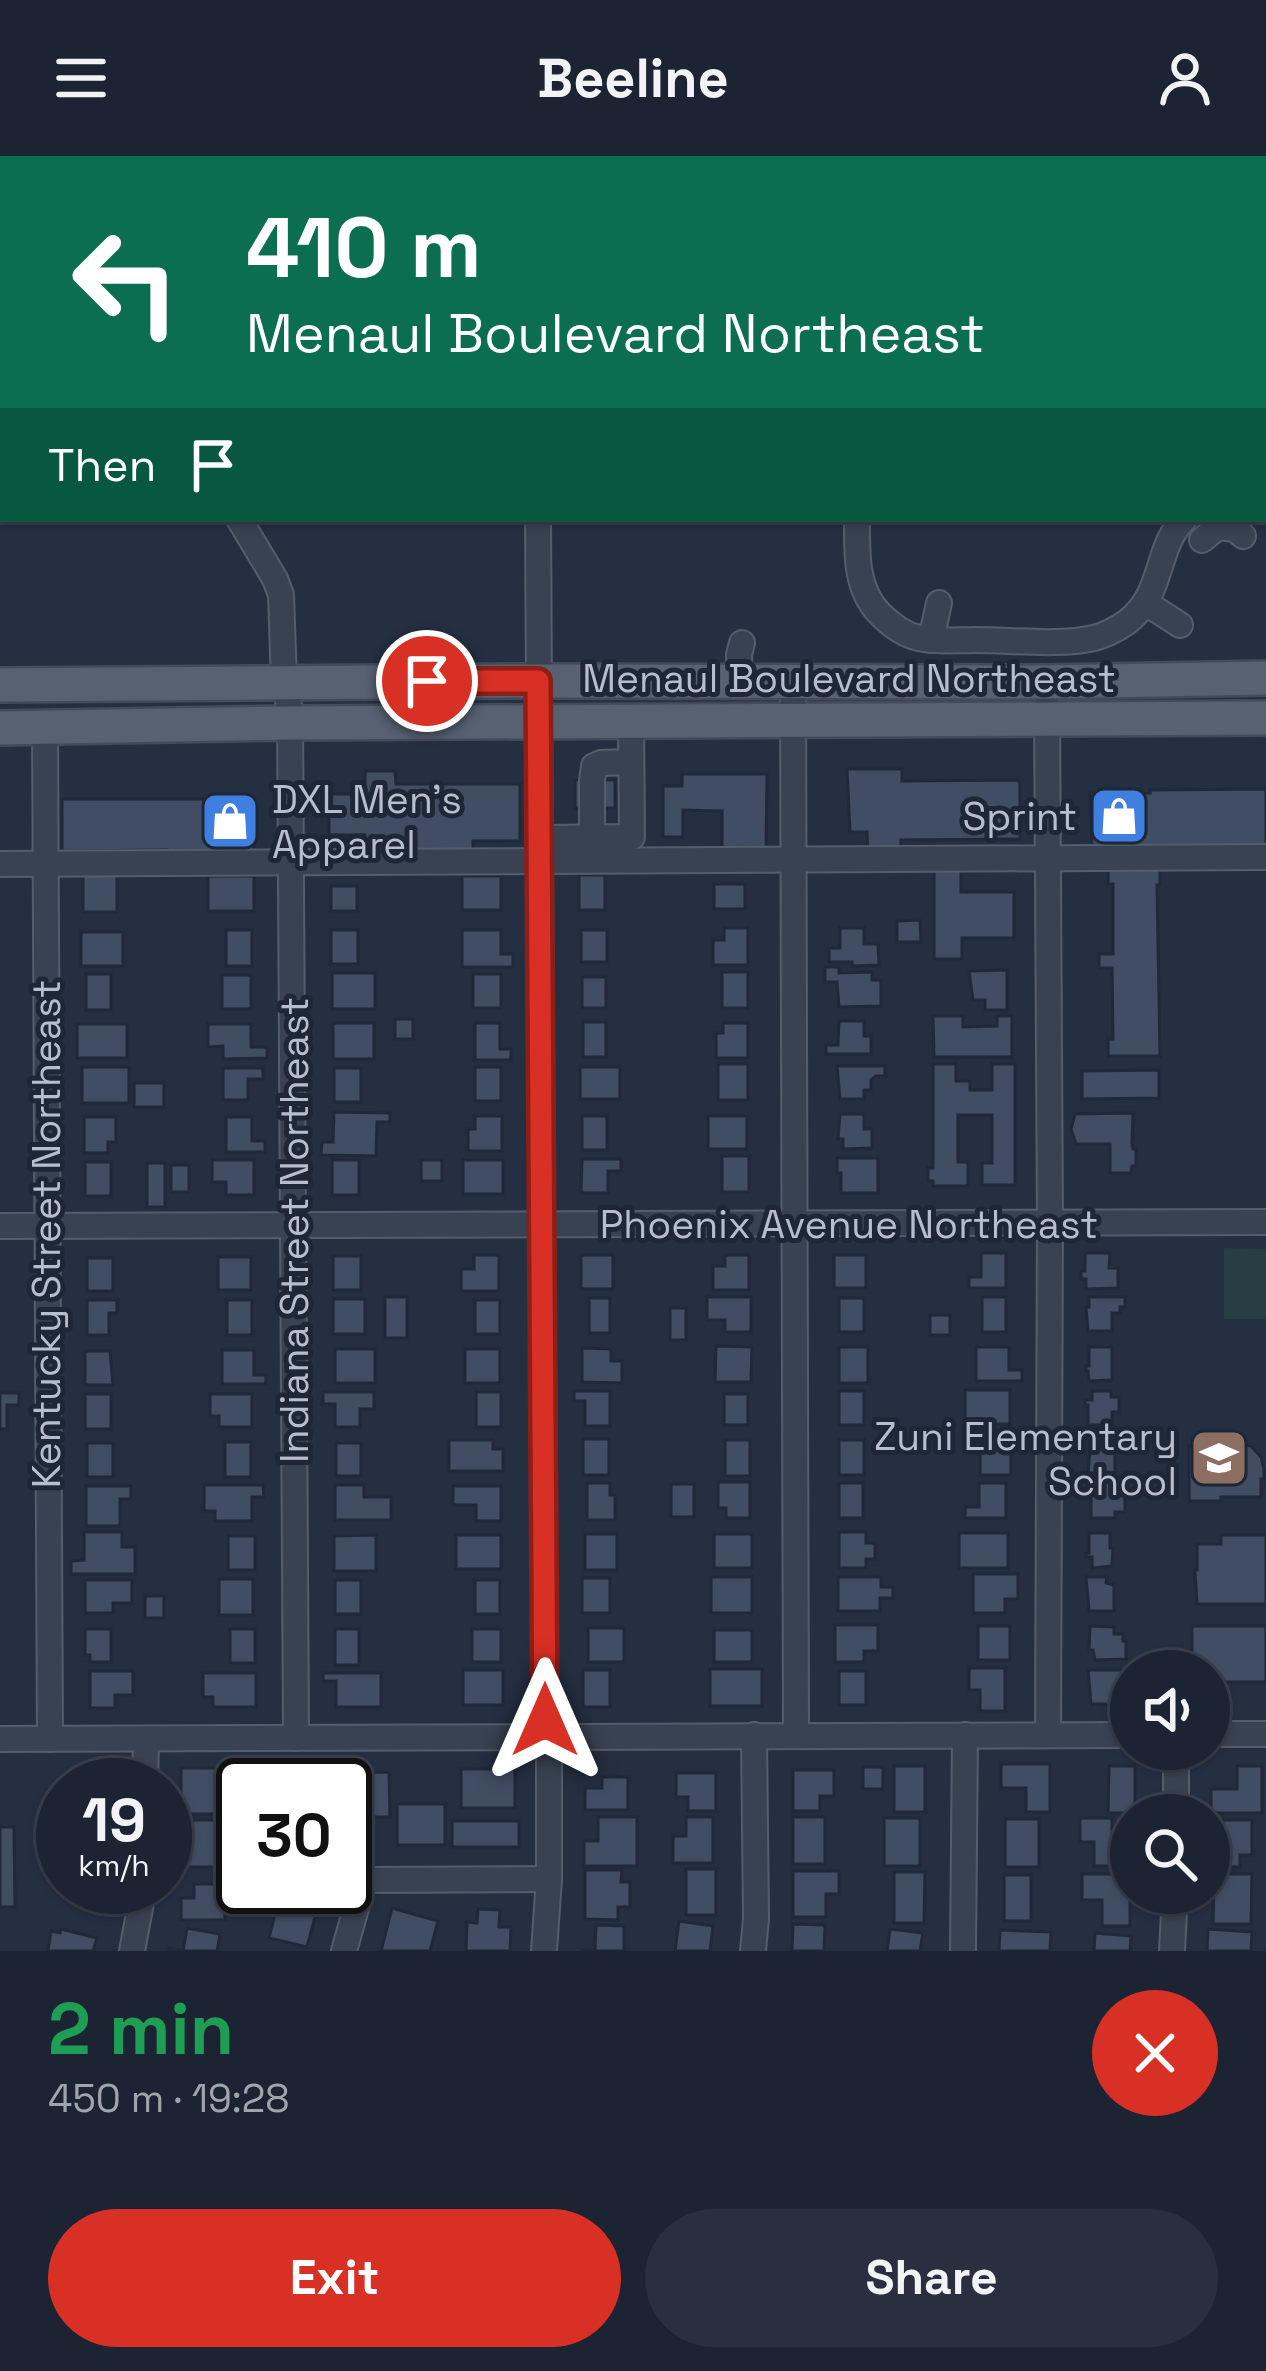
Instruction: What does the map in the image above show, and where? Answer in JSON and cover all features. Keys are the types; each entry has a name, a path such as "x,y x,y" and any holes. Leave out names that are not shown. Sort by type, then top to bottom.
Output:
{"main road":[{"name":"Menaul Boulevard Northeast","path":"0,685 1266,678"},
{"path":"45,728 46,712 52,706 65,701 113,700 144,684"},
{"name":"Menaul Boulevard Northeast","path":"0,728 1266,718"}],"street":[{"name":"Indiana Street Northeast","path":"241,522 281,596 284,682 290,701 296,1738"},
{"path":"538,522 549,1754 544,1951"},
{"path":"857,522 857,562 872,605 901,630 931,640 1094,638 1124,625 1154,589 1173,533 1182,522"},
{"path":"1202,540 1218,526 1243,536"},
{"path":"931,640 939,603"},
{"path":"1146,603 1180,625"},
{"path":"740,682 742,644"},
{"path":"793,682 796,1735"},
{"path":"1047,682 1048,1735"},
{"path":"541,850 592,837 632,837 631,721"},
{"name":"Kentucky Street Northeast","path":"45,728 50,1739"},
{"path":"592,837 594,766 632,762"},
{"path":"0,864 292,864 541,850 794,860 1266,857"},
{"name":"Phoenix Avenue Northeast","path":"0,1226 1266,1222"},
{"path":"1230,1734 1266,1734"},
{"path":"753,1951 754,1735"},
{"path":"962,1951 965,1735"},
{"path":"6,1746 50,1739 1110,1735"},
{"path":"146,1739 146,1758"},
{"path":"344,1951 364,1880 549,1879"},
{"path":"132,1951 134,1914"},
{"path":"1172,1951 1174,1914"}],"green space":[{"path":"1224,1248 1266,1249 1266,1319 1224,1319"}],"building":[{"path":"847,769 902,769 902,781 1017,780 1020,839 901,840 901,853 868,853 867,832 850,832"},
{"path":"365,771 395,771 396,784 520,784 520,841 473,841 473,856 365,857 365,835 329,835 329,794 365,794"},
{"path":"682,774 767,774 766,852 722,851 722,811 683,810 683,837 663,837 663,786 682,786"},
{"path":"575,780 615,780 615,808 575,808"},
{"path":"1112,788 1115,794 1266,789 1266,847 1092,852 1090,792"},
{"path":"62,799 254,799 254,858 167,858 167,850 62,851"},
{"path":"1108,869 1160,869 1160,1056 1108,1056 1108,1039 1113,1039 1112,968 1099,968 1099,954 1113,954 1113,884 1108,884"},
{"path":"934,870 961,870 961,892 1014,892 1014,938 962,938 962,959 934,959"},
{"path":"83,874 117,874 117,912 83,912"},
{"path":"579,875 605,875 605,910 579,910"},
{"path":"208,876 254,876 254,911 208,911"},
{"path":"462,876 501,876 501,910 462,910"},
{"path":"714,884 745,884 745,909 714,909"},
{"path":"331,886 357,886 357,911 331,911"},
{"path":"920,920 921,942 897,942 897,921"},
{"path":"724,928 748,928 748,965 713,965 713,940 724,940"},
{"path":"840,928 864,928 864,944 878,944 879,965 829,962 829,948 840,948"},
{"path":"226,930 252,930 252,966 226,966"},
{"path":"331,930 358,930 358,964 331,964"},
{"path":"462,930 501,930 501,954 513,954 513,967 462,967"},
{"path":"581,930 607,930 607,962 581,962"},
{"path":"81,932 123,932 123,966 81,966"},
{"path":"825,967 839,967 839,973 872,972 872,980 881,980 881,1006 839,1007 837,982 825,982"},
{"path":"1007,970 1007,1010 985,1010 985,1000 973,1000 969,971"},
{"path":"722,972 748,972 748,1008 722,1008"},
{"path":"332,973 375,973 375,1009 332,1009"},
{"path":"86,974 111,974 111,1010 86,1010"},
{"path":"473,974 501,974 501,1008 473,1008"},
{"path":"222,975 251,975 251,1009 222,1009"},
{"path":"582,977 606,977 606,1008 582,1008"},
{"path":"933,1016 963,1016 963,1027 997,1026 997,1016 1012,1016 1012,1057 934,1057"},
{"path":"395,1019 413,1019 413,1039 395,1039"},
{"path":"839,1021 864,1021 864,1036 871,1036 871,1054 826,1054 826,1045 838,1045"},
{"path":"583,1022 606,1022 606,1057 583,1057"},
{"path":"333,1023 374,1023 374,1059 333,1059"},
{"path":"475,1023 500,1023 500,1049 511,1049 511,1060 475,1060"},
{"path":"723,1023 748,1023 748,1058 716,1058 716,1033 723,1033"},
{"path":"77,1024 127,1024 127,1058 77,1058"},
{"path":"208,1024 251,1024 251,1047 267,1047 267,1058 223,1059 223,1046 208,1047"},
{"path":"718,1064 748,1064 748,1100 718,1100"},
{"path":"933,1064 956,1064 956,1081 970,1081 970,1090 992,1090 992,1064 1015,1064 1015,1185 982,1185 982,1163 992,1163 992,1115 958,1115 958,1162 968,1162 968,1186 933,1186 928,1181 928,1168 933,1168"},
{"path":"837,1066 885,1066 885,1076 871,1080 864,1099 840,1099"},
{"path":"82,1067 129,1067 129,1103 82,1103"},
{"path":"475,1067 501,1067 501,1101 475,1101"},
{"path":"580,1067 620,1067 620,1099 580,1099"},
{"path":"223,1068 263,1068 263,1079 248,1079 248,1100 223,1100"},
{"path":"334,1068 361,1068 361,1102 334,1102"},
{"path":"1159,1070 1159,1098 1082,1099 1082,1071"},
{"path":"134,1083 164,1083 164,1107 134,1107"},
{"path":"334,1112 390,1113 390,1122 377,1122 376,1156 321,1155 322,1142 333,1142"},
{"path":"1133,1113 1136,1166 1131,1173 1110,1173 1110,1144 1076,1144 1071,1129 1075,1114"},
{"path":"840,1114 864,1114 864,1129 872,1129 872,1148 843,1149 843,1139 838,1139"},
{"path":"475,1116 502,1116 502,1151 468,1151 468,1129 475,1129"},
{"path":"582,1116 607,1116 607,1150 582,1150"},
{"path":"708,1116 747,1116 747,1149 708,1149"},
{"path":"84,1117 116,1117 116,1142 108,1142 108,1153 84,1153"},
{"path":"226,1117 252,1117 252,1141 265,1141 265,1152 226,1152"},
{"path":"722,1156 749,1156 749,1192 722,1192"},
{"path":"837,1158 878,1158 878,1193 841,1193"},
{"path":"582,1159 621,1159 621,1171 608,1171 608,1193 581,1193"},
{"path":"212,1160 254,1160 254,1195 226,1195 226,1182 212,1182"},
{"path":"332,1160 359,1160 359,1195 332,1195"},
{"path":"421,1160 442,1160 442,1181 421,1181"},
{"path":"463,1160 503,1160 503,1194 463,1194"},
{"path":"85,1162 111,1162 111,1196 85,1196"},
{"path":"147,1163 165,1163 165,1207 147,1207"},
{"path":"171,1165 189,1165 189,1192 171,1192"},
{"path":"981,1253 1006,1253 1006,1288 969,1288 969,1277 981,1277"},
{"path":"1085,1253 1110,1253 1109,1268 1118,1268 1118,1288 1086,1289 1086,1279 1081,1279"},
{"path":"474,1255 499,1255 499,1291 461,1291 461,1269 474,1269"},
{"path":"581,1255 613,1255 613,1289 581,1289"},
{"path":"725,1255 749,1255 749,1290 713,1290 713,1266 725,1266"},
{"path":"834,1255 866,1255 866,1288 834,1288"},
{"path":"333,1256 361,1256 361,1290 333,1290"},
{"path":"218,1257 251,1257 251,1290 218,1290"},
{"path":"87,1258 113,1258 113,1291 87,1291"},
{"path":"385,1297 407,1297 407,1338 385,1338"},
{"path":"707,1297 751,1297 751,1332 725,1332 725,1320 707,1320"},
{"path":"982,1297 1006,1297 1006,1332 982,1332"},
{"path":"1089,1297 1125,1297 1125,1307 1112,1313 1112,1331 1088,1331"},
{"path":"589,1298 610,1298 610,1333 589,1333"},
{"path":"839,1298 864,1298 864,1332 839,1332"},
{"path":"333,1299 365,1299 365,1334 333,1334"},
{"path":"87,1300 117,1300 117,1313 109,1313 109,1335 87,1335"},
{"path":"227,1300 252,1300 252,1335 227,1335"},
{"path":"475,1300 500,1300 500,1334 475,1334"},
{"path":"670,1308 686,1308 686,1340 670,1340"},
{"path":"930,1315 950,1315 950,1335 930,1335"},
{"path":"716,1346 752,1347 751,1382 715,1382"},
{"path":"839,1347 868,1347 868,1383 839,1383"},
{"path":"976,1347 1009,1347 1009,1370 1022,1370 1022,1381 976,1381"},
{"path":"1089,1347 1112,1347 1112,1380 1089,1381"},
{"path":"582,1348 611,1349 611,1361 622,1361 622,1383 582,1382"},
{"path":"335,1349 375,1349 375,1383 335,1383"},
{"path":"465,1349 500,1349 500,1383 465,1383"},
{"path":"222,1350 254,1350 254,1375 266,1375 266,1384 222,1384"},
{"path":"85,1351 110,1351 113,1385 85,1385"},
{"path":"965,1390 1010,1390 1010,1424 965,1424"},
{"path":"574,1391 610,1391 610,1426 585,1426 585,1401 574,1401"},
{"path":"839,1391 864,1391 864,1425 839,1425"},
{"path":"1092,1391 1111,1391 1111,1397 1119,1397 1119,1412 1112,1412 1112,1425 1088,1425 1085,1400 1092,1400"},
{"path":"323,1392 374,1392 374,1409 360,1409 360,1427 335,1427 335,1404 323,1404"},
{"path":"476,1392 501,1392 501,1427 476,1427"},
{"path":"0,1393 19,1393 19,1405 7,1405 7,1429 0,1429"},
{"path":"85,1394 111,1394 111,1429 85,1429"},
{"path":"210,1394 252,1394 252,1427 219,1427 219,1416 210,1416"},
{"path":"724,1394 748,1394 748,1425 724,1425"},
{"path":"583,1439 609,1439 609,1475 583,1475"},
{"path":"449,1440 493,1440 493,1449 503,1449 503,1471 449,1471"},
{"path":"725,1440 750,1440 750,1476 725,1476"},
{"path":"839,1440 864,1440 864,1475 839,1475"},
{"path":"980,1440 1011,1440 1011,1475 980,1475"},
{"path":"1091,1440 1115,1440 1115,1473 1088,1473"},
{"path":"225,1442 251,1442 251,1477 225,1477"},
{"path":"87,1443 113,1443 113,1477 87,1477"},
{"path":"336,1443 361,1443 361,1476 336,1476"},
{"path":"1235,1443 1251,1446 1261,1457 1261,1497 1189,1501 1189,1446 1237,1446"},
{"path":"718,1482 750,1482 750,1518 726,1518 726,1508 718,1508"},
{"path":"1095,1482 1110,1482 1114,1493 1125,1494 1125,1512 1115,1512 1115,1518 1091,1518 1088,1493 1095,1493"},
{"path":"587,1483 610,1483 615,1520 587,1520"},
{"path":"839,1483 863,1483 863,1518 839,1518"},
{"path":"979,1483 1006,1483 1006,1518 965,1518 965,1507 979,1507"},
{"path":"671,1484 694,1484 694,1517 671,1517"},
{"path":"204,1485 263,1485 264,1497 252,1497 252,1521 215,1521 215,1511 204,1511"},
{"path":"335,1485 364,1485 364,1497 391,1497 391,1520 335,1520"},
{"path":"86,1486 131,1486 131,1499 120,1499 120,1526 86,1526"},
{"path":"453,1486 501,1486 501,1521 476,1521 476,1505 453,1505"},
{"path":"84,1532 122,1532 122,1547 135,1547 135,1574 71,1574 71,1561 84,1560"},
{"path":"839,1532 866,1532 866,1543 875,1543 875,1559 866,1559 866,1568 839,1568"},
{"path":"959,1533 1008,1533 1008,1568 959,1568"},
{"path":"1089,1533 1110,1533 1112,1566 1092,1568 1092,1557 1086,1557"},
{"path":"585,1534 617,1534 617,1570 585,1570"},
{"path":"714,1534 752,1534 752,1568 714,1568"},
{"path":"376,1535 376,1571 334,1571 334,1536"},
{"path":"456,1535 501,1535 501,1569 456,1569"},
{"path":"1221,1535 1266,1535 1266,1604 1197,1604 1197,1544 1221,1544"},
{"path":"228,1536 255,1536 255,1570 228,1570"},
{"path":"973,1574 1018,1574 1018,1599 1005,1599 1005,1613 973,1613"},
{"path":"711,1577 752,1577 752,1613 711,1613"},
{"path":"838,1577 881,1577 881,1587 893,1587 893,1598 880,1598 880,1611 838,1611"},
{"path":"1086,1577 1107,1577 1106,1583 1114,1585 1114,1611 1089,1611"},
{"path":"582,1578 610,1578 610,1613 582,1613"},
{"path":"219,1579 253,1579 253,1615 219,1615"},
{"path":"85,1580 132,1580 132,1603 113,1603 113,1613 85,1613"},
{"path":"335,1580 361,1580 361,1614 335,1614"},
{"path":"475,1580 500,1580 500,1614 475,1614"},
{"path":"145,1596 164,1596 164,1618 145,1618"},
{"path":"835,1625 878,1625 878,1651 864,1651 864,1662 835,1662"},
{"path":"978,1626 1010,1626 1010,1660 978,1660"},
{"path":"1090,1626 1114,1627 1114,1634 1123,1634 1126,1641 1126,1650 1110,1650 1110,1660 1095,1660 1089,1650"},
{"path":"1192,1626 1266,1626 1266,1682 1230,1682 1230,1650 1192,1650"},
{"path":"588,1628 624,1628 624,1662 588,1662"},
{"path":"85,1629 111,1629 111,1662 90,1662 90,1655 85,1655"},
{"path":"230,1629 255,1629 255,1663 230,1663"},
{"path":"335,1629 359,1629 359,1665 335,1665"},
{"path":"472,1629 501,1629 501,1662 472,1662"},
{"path":"714,1630 752,1630 752,1662 714,1662"},
{"path":"969,1668 1005,1668 1005,1711 980,1711 980,1690 969,1690"},
{"path":"710,1669 762,1669 762,1706 710,1706"},
{"path":"463,1670 503,1670 503,1705 463,1705"},
{"path":"583,1670 610,1670 610,1707 583,1707"},
{"path":"1088,1670 1110,1670 1110,1704 1091,1704"},
{"path":"90,1671 133,1671 133,1695 115,1695 115,1708 90,1708"},
{"path":"839,1671 866,1671 866,1705 839,1705"},
{"path":"203,1673 256,1673 256,1707 213,1707 213,1697 203,1697"},
{"path":"323,1673 381,1673 381,1707 336,1707 336,1681 323,1681"},
{"path":"1001,1764 1050,1764 1050,1812 1026,1812 1026,1788 1001,1788"},
{"path":"894,1766 925,1766 925,1812 894,1812"},
{"path":"1109,1766 1110,1770 1135,1770 1135,1794 1110,1794 1108,1813"},
{"path":"1237,1766 1262,1766 1262,1813 1230,1813 1230,1794 1211,1794 1211,1789 1237,1789"},
{"path":"863,1767 883,1767 883,1789 863,1789"},
{"path":"192,1768 216,1768 216,1814 192,1814"},
{"path":"461,1769 515,1769 515,1808 461,1808"},
{"path":"793,1770 834,1770 834,1796 820,1796 820,1811 793,1811"},
{"path":"372,1772 389,1772 390,1817 372,1817"},
{"path":"676,1773 716,1773 716,1811 688,1811 688,1797 676,1797"},
{"path":"602,1777 628,1777 628,1810 585,1810 585,1788 602,1788"},
{"path":"397,1804 445,1804 445,1845 397,1845"},
{"path":"598,1817 637,1817 637,1866 584,1866 584,1841 598,1841"},
{"path":"686,1817 713,1817 713,1863 673,1863 673,1836 686,1836"},
{"path":"793,1817 825,1817 825,1864 793,1864"},
{"path":"884,1818 920,1818 920,1866 884,1866"},
{"path":"1080,1818 1110,1818 1110,1866 1094,1866 1094,1842 1080,1842"},
{"path":"1005,1819 1039,1819 1039,1867 1005,1867"},
{"path":"192,1820 216,1820 216,1867 192,1867"},
{"path":"1230,1820 1252,1820 1252,1855 1240,1855 1240,1867 1230,1867"},
{"path":"452,1821 519,1821 519,1847 452,1847"},
{"path":"0,1827 14,1827 15,1907 0,1907"},
{"path":"686,1869 716,1869 716,1915 686,1915"},
{"path":"585,1870 622,1870 621,1882 630,1882 630,1907 618,1907 618,1920 585,1919"},
{"path":"793,1871 839,1871 839,1894 826,1894 826,1917 793,1917"},
{"path":"894,1872 925,1872 924,1923 894,1923"},
{"path":"1082,1874 1110,1874 1110,1914 1130,1914 1130,1926 1102,1926 1102,1900 1082,1900"},
{"path":"1230,1874 1252,1874 1251,1924 1213,1924 1213,1914 1230,1914"},
{"path":"1004,1875 1031,1875 1031,1921 1004,1921"},
{"path":"194,1884 216,1884 216,1914 225,1914 225,1920 181,1920 181,1914 192,1914"},
{"path":"392,1908 438,1921 430,1951 381,1951"},
{"path":"478,1909 500,1910 499,1927 511,1927 510,1951 466,1951 467,1922 477,1923"},
{"path":"275,1914 316,1914 307,1947 269,1938"},
{"path":"679,1921 713,1926 710,1951 675,1951"},
{"path":"793,1924 825,1925 824,1951 792,1951"},
{"path":"596,1925 624,1926 624,1951 580,1951 595,1950"},
{"path":"187,1928 220,1934 217,1951 183,1951"},
{"path":"61,1929 97,1938 93,1951 48,1951 51,1931 60,1933"},
{"path":"890,1929 923,1933 920,1951 887,1951"},
{"path":"1208,1929 1252,1932 1251,1951 1207,1951"},
{"path":"1000,1930 1051,1932 1050,1951 999,1951"},
{"path":"1095,1933 1131,1936 1130,1951 1094,1951"}],"place":[{"name":"Sprint","path":"1119,816"},
{"name":"DXL Men's Apparel","path":"230,821"},
{"name":"Zuni Elementary School","path":"1219,1458"}],"route":[{"path":"427,681 538,681 545,1720"}]}
